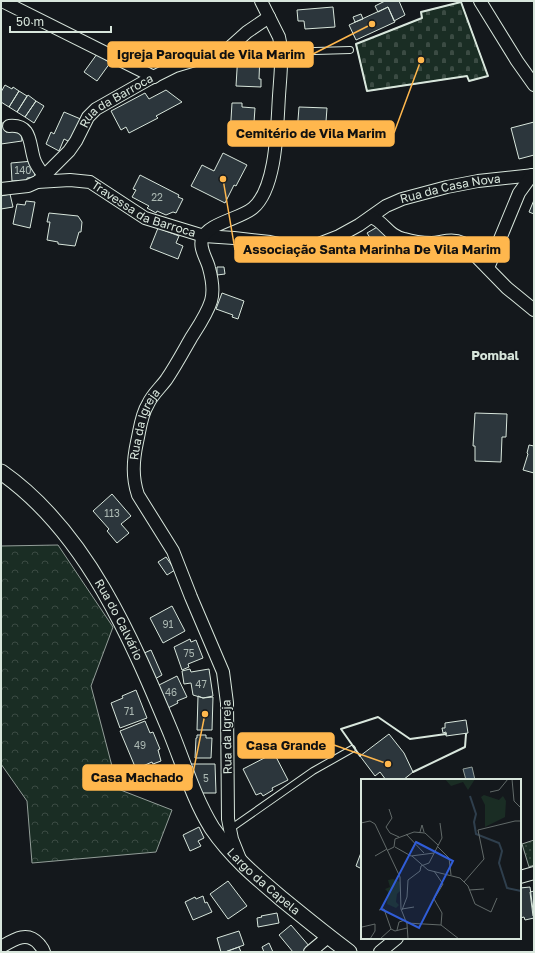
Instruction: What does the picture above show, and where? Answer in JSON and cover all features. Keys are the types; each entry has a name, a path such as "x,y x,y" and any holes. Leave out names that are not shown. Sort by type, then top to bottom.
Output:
{"street":[{"path":"2,1 154,76"},
{"path":"204,236 213,228 253,208 260,201 265,190 275,156 281,52 280,41 262,1"},
{"path":"480,1 517,61 534,85"},
{"name":"Rua da Barroca","path":"1,189 28,186 41,179 69,151 90,114 154,76 181,64 228,49 247,32 269,17"},
{"path":"9,126 19,126 25,129 29,137 41,179"},
{"path":"488,268 519,193 533,175"},
{"name":"Rua da Casa Nova","path":"204,236 250,240 289,246 309,246 323,243 339,236 394,202 424,193 478,181 533,175"},
{"name":"Travessa da Barroca","path":"41,179 90,182 145,218 204,236"},
{"path":"371,217 379,221 392,234 400,238 427,243 453,240 460,242 466,246 507,288 534,310"},
{"name":"Rua da Igreja","path":"204,236 202,246 210,269 212,283 210,302 204,316 171,373 147,405 138,437 133,470 134,483 138,495 173,551 223,672 227,703 230,829 242,864"},
{"name":"Rua do Calvário","path":"1,472 22,488 54,520 100,584 136,654 196,795"},
{"name":"Largo da Capela","path":"196,795 212,827 225,845 242,864 328,937 349,952"},
{"path":"521,877 534,873"},
{"path":"1,947 22,937 29,937 36,940 44,952"},
{"path":"310,952 328,937"},
{"path":"380,952 396,939"}],"lane":[{"path":"281,52 350,50"},
{"path":"230,829 313,770 352,749"}],"green space":[{"path":"461,2 488,76 469,81 467,76 367,91 356,44 422,18 421,12"},
{"path":"58,545 113,627 91,686 118,789 172,810 156,852 32,863 27,801 1,764 1,546"},
{"path":"534,840 534,865 529,867 522,844"}],"water":[{"path":"472,767 475,779 466,779 463,769"}],"building":[{"path":"385,1 399,1 405,15 394,21 388,7 378,12 375,6"},
{"path":"333,7 335,27 305,29 304,21 298,21 297,10"},
{"path":"388,7 395,22 356,40 349,25"},
{"path":"361,14 363,19 355,22 353,17"},
{"path":"238,53 260,54 259,79 261,79 261,87 236,86"},
{"path":"97,54 110,63 97,81 84,72"},
{"path":"5,85 12,89 13,87 19,91 9,107 1,102 1,92"},
{"path":"166,90 182,102 156,116 158,118 129,133 126,127 121,130 111,111 145,93 149,99"},
{"path":"19,91 27,96 17,112 9,107"},
{"path":"28,95 36,101 25,117 17,112"},
{"path":"36,101 44,106 34,123 25,117"},
{"path":"232,103 242,103 242,107 255,108 253,137 230,136"},
{"path":"299,107 327,108 325,135 297,133"},
{"path":"64,112 83,120 72,143 64,139 59,151 46,144 51,132 54,134"},
{"path":"534,122 534,155 519,159 511,128"},
{"path":"1,123 5,123 6,132 21,130 22,141 1,144"},
{"path":"223,153 247,165 236,186 234,185 225,203 191,186 202,165 214,171"},
{"path":"33,161 35,177 27,178 27,180 12,181 11,163"},
{"path":"140,175 179,195 178,197 183,199 176,213 173,212 166,215 157,211 156,213 147,208 149,206 132,197 136,190 133,189"},
{"path":"10,194 13,207 1,209 1,196"},
{"path":"534,200 534,214 529,212"},
{"path":"26,201 35,202 30,228 13,224 17,204 25,205"},
{"path":"49,213 78,216 82,222 81,232 79,232 75,246 58,244 58,242 47,240 50,222 47,222"},
{"path":"379,226 386,237 374,244 367,233"},
{"path":"158,228 179,236 176,243 183,246 178,259 150,248"},
{"path":"217,267 224,267 225,274 217,275"},
{"path":"222,293 244,301 238,319 232,317 233,315 216,309"},
{"path":"475,413 507,414 506,437 502,437 501,462 475,461 475,446 473,446"},
{"path":"529,445 534,446 534,473 523,470"},
{"path":"112,494 131,516 121,524 129,533 117,543 107,531 109,529 93,511"},
{"path":"166,557 175,570 167,575 158,562"},
{"path":"172,606 185,631 163,643 150,618"},
{"path":"190,639 191,642 196,640 203,658 188,664 189,667 182,670 174,647"},
{"path":"151,650 162,675 153,680 142,654"},
{"path":"190,669 191,672 209,669 213,696 203,698 193,695 191,683 184,684 182,671"},
{"path":"177,676 187,697 177,701 178,703 166,709 155,687"},
{"path":"136,690 147,718 120,728 111,703"},
{"path":"198,696 203,698 213,697 212,730 197,730"},
{"path":"466,720 468,733 446,736 446,732 443,733 442,728 445,728 445,723"},
{"path":"145,721 150,733 153,732 160,749 158,750 161,761 153,764 152,762 136,769 120,731"},
{"path":"389,734 404,753 413,772 404,779 385,779 380,772 375,776 360,756"},
{"path":"197,735 206,735 206,738 212,738 211,758 195,758"},
{"path":"274,753 288,780 272,788 273,790 263,796 261,793 256,795 243,769"},
{"path":"189,764 215,764 216,793 201,793"},
{"path":"199,827 204,838 198,841 201,846 190,851 183,835"},
{"path":"361,853 361,868 356,866"},
{"path":"228,881 247,906 228,919 210,894"},
{"path":"530,887 534,918 525,920 524,917 521,918 521,888"},
{"path":"534,891 534,915 533,916 530,892"},
{"path":"203,896 205,903 207,902 212,912 193,920 185,902 195,897 196,899"},
{"path":"277,913 279,923 258,927 257,918"},
{"path":"291,925 310,947 304,952 293,952 279,935"},
{"path":"239,931 244,945 221,952 217,938"},
{"path":"269,943 273,952 264,952 262,947"},
{"path":"239,947 241,952 225,952"}],"wall":[{"path":"461,2 488,76 469,81 467,76 367,91 356,44 422,18 421,12 461,2"},
{"path":"360,756 341,729 378,717 410,739 446,734"},
{"path":"413,772 465,747 466,734"}],"place":[{"name":"Igreja Paroquial de Vila Marim","path":"372,24"},
{"name":"Cemitério de Vila Marim","path":"421,60"},
{"name":"Associação Santa Marinha De Vila Marim","path":"223,179"},
{"name":"Casa Machado","path":"205,714"},
{"name":"Casa Grande","path":"388,764"}],"district":[{"name":"Pombal","path":"495,355"}]}
